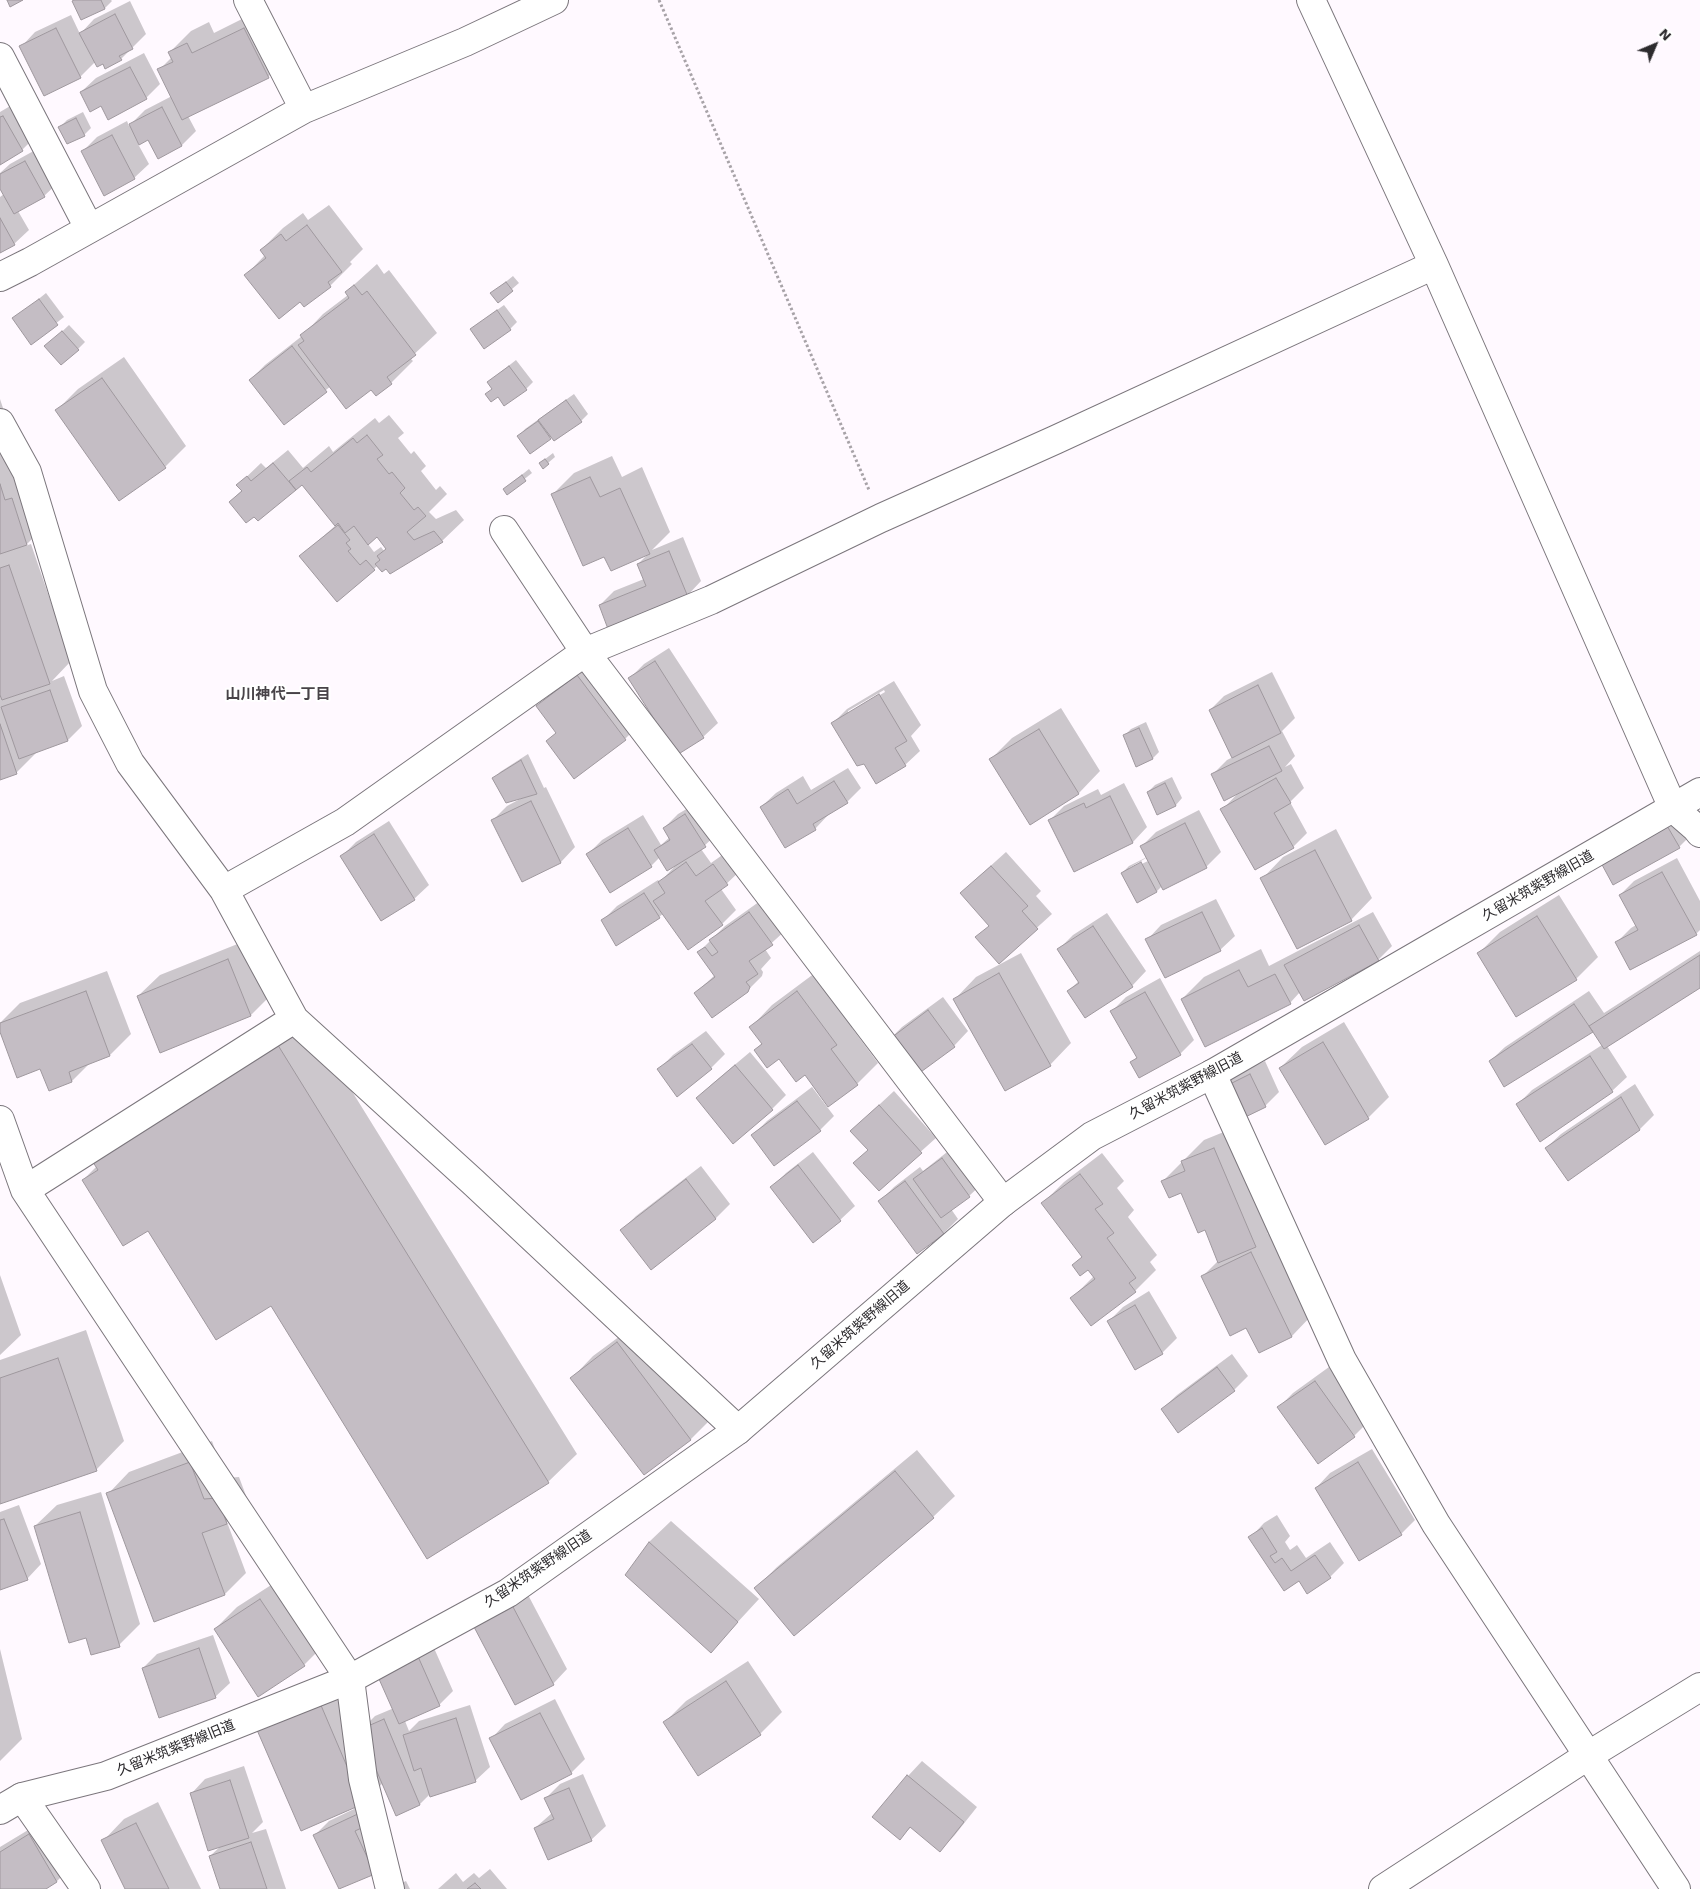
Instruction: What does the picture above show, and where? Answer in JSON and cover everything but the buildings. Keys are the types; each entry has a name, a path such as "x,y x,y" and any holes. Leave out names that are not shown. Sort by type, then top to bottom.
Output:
{"street":[{"path":"248,0 304,109"},
{"path":"0,277 304,109 466,42 554,0"},
{"path":"1310,0 1434,265 1673,808 1696,828 1700,834"},
{"path":"0,57 89,228"},
{"path":"224,890 345,822 585,652 712,600 882,518 1434,265"},
{"path":"0,423 27,472 93,691 130,763 224,890 294,1019 473,1182 738,1430"},
{"path":"504,530 585,652 1003,1202"},
{"name":"久留米筑紫野線旧道","path":"11,1803 106,1776 350,1679 508,1592 738,1430 1003,1202 1092,1136 1212,1074 1700,792"},
{"path":"25,1190 294,1019"},
{"path":"1212,1074 1342,1360 1436,1524 1676,1889"},
{"path":"0,1120 25,1190 350,1679 363,1779 390,1889"},
{"path":"1383,1889 1589,1755 1700,1687"},
{"path":"11,1803 86,1889"}],"path":[{"path":"659,0 882,518"}],"district":[{"name":"山川神代一丁目","path":"278,695"}]}
